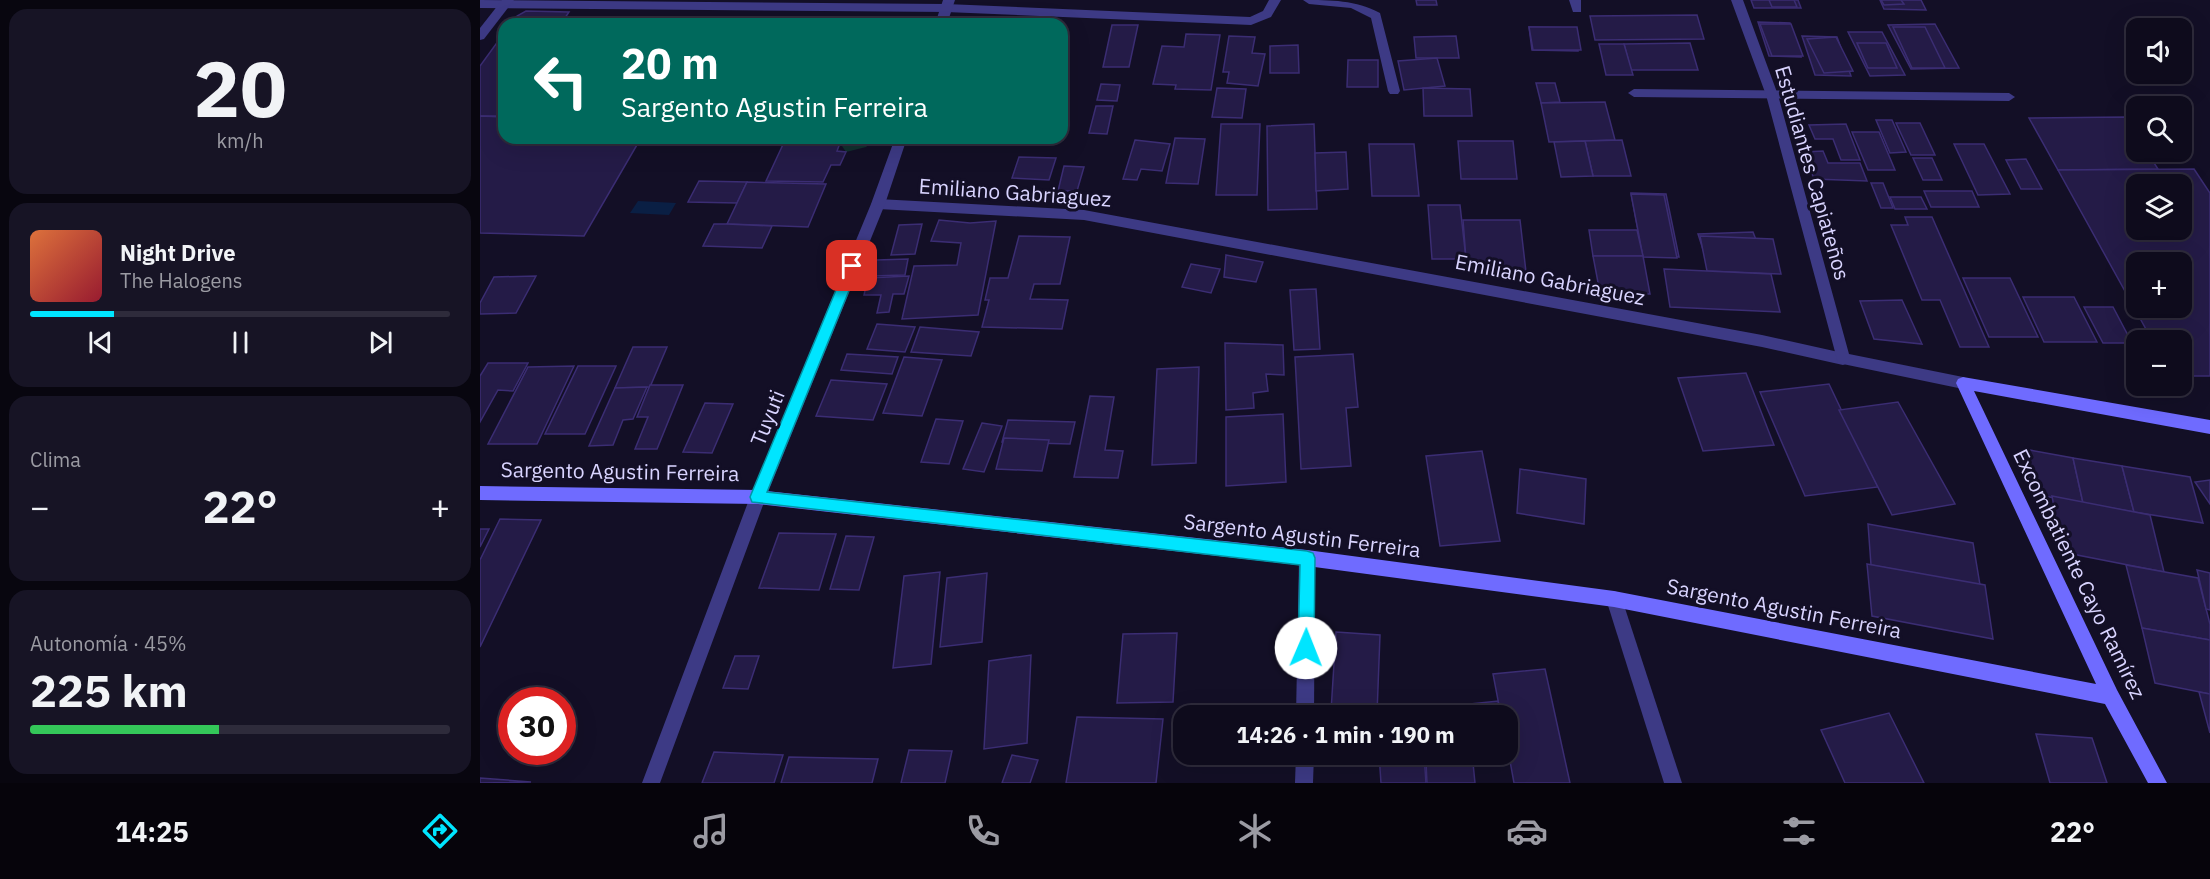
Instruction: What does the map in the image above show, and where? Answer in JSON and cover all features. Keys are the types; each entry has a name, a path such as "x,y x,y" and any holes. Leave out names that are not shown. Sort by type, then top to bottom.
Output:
{"main road":[{"name":"Emiliano Gabriaguez","path":"1963,383 2210,427"},
{"name":"Excombatiente Cayo Ramírez","path":"1963,383 2111,696 2158,783"},
{"name":"Sargento Agustin Ferreira","path":"480,493 758,497 1307,558 1614,600 2111,696"}],"street":[{"path":"480,4 507,2 948,4 1251,21 1267,14 1275,0"},
{"path":"1309,0 1353,4 1376,16 1394,91"},
{"name":"Estudiantes Capiateños","path":"1737,0 1772,95 1843,359"},
{"path":"480,36 507,2"},
{"path":"1634,93 2009,97"},
{"name":"Tuyuti","path":"651,783 758,497 878,204 899,144"},
{"name":"Emiliano Gabriaguez","path":"878,204 1084,215 1750,339 1963,383"},
{"path":"1305,705 1307,558"},
{"path":"1614,600 1673,783"},
{"path":"1304,783 1305,765"}],"green space":[{"path":"841,144 870,144 866,147 846,152"}],"water":[{"path":"638,201 676,203 669,215 630,213"}],"building":[{"path":"1416,0 1436,0 1437,5 1417,5"},
{"path":"1751,0 1798,0 1801,8 1754,8"},
{"path":"1769,0 1794,0 1797,7 1772,7"},
{"path":"1880,0 1921,0 1926,10 1884,9"},
{"path":"1881,0 1901,0 1904,4 1884,5"},
{"path":"526,11 569,12 565,18 516,18"},
{"path":"1697,15 1704,39 1595,40 1590,16"},
{"path":"1758,22 1790,23 1801,57 1769,56"},
{"path":"1760,24 1791,24 1803,56 1772,56"},
{"path":"1935,24 1959,68 1911,69 1888,25"},
{"path":"1112,25 1138,25 1129,67 1103,67"},
{"path":"1529,27 1574,28 1578,51 1532,50"},
{"path":"1529,27 1577,27 1581,50 1533,50"},
{"path":"1893,27 1925,27 1945,68 1912,68"},
{"path":"1848,32 1882,32 1905,75 1870,76"},
{"path":"1186,34 1220,35 1211,90 1175,89 1176,85 1153,84 1162,46 1184,47"},
{"path":"1229,36 1255,37 1252,53 1265,54 1258,86 1227,83 1229,72 1223,72"},
{"path":"1456,36 1459,58 1416,58 1414,37"},
{"path":"1802,36 1837,37 1851,76 1815,75"},
{"path":"1836,37 1853,71 1824,73 1807,39"},
{"path":"498,41 497,116 480,116 480,66"},
{"path":"1690,43 1698,70 1631,70 1624,44"},
{"path":"1857,43 1886,43 1897,68 1868,68"},
{"path":"1599,44 1624,44 1633,75 1606,75"},
{"path":"1298,45 1299,73 1270,73 1270,46"},
{"path":"1437,58 1445,86 1404,90 1398,61"},
{"path":"1348,60 1378,60 1378,87 1347,87"},
{"path":"1536,83 1555,83 1560,102 1541,103"},
{"path":"1101,84 1120,85 1117,101 1097,100"},
{"path":"1217,88 1246,89 1242,118 1212,117"},
{"path":"1423,88 1470,89 1472,116 1424,116"},
{"path":"1605,102 1615,140 1549,142 1541,103"},
{"path":"1096,106 1113,106 1107,134 1089,133"},
{"path":"480,116 498,117 498,144 638,144 584,236 480,233"},
{"path":"2125,117 2126,162 2153,162 2158,169 2058,170 2029,118"},
{"path":"1876,120 1892,120 1906,152 1890,153"},
{"path":"1896,123 1920,123 1935,155 1911,155"},
{"path":"1221,124 1260,124 1257,195 1216,195"},
{"path":"1314,124 1317,209 1268,210 1267,126"},
{"path":"1846,124 1860,160 1841,160 1833,139 1815,139 1809,125"},
{"path":"1852,132 1879,132 1895,170 1868,170"},
{"path":"1175,138 1205,139 1198,184 1166,183"},
{"path":"1135,140 1170,144 1162,171 1141,169 1137,180 1123,179"},
{"path":"1622,140 1631,176 1593,176 1585,141"},
{"path":"1458,141 1513,141 1517,179 1461,179"},
{"path":"1585,141 1593,176 1561,177 1554,142"},
{"path":"783,144 840,144 837,151 846,152 840,165 831,165 823,182 766,181"},
{"path":"1369,144 1414,144 1419,196 1372,196"},
{"path":"1954,144 1984,144 2010,194 1978,195"},
{"path":"1823,151 1828,163 1860,163 1867,181 1814,179 1804,152"},
{"path":"1346,152 1348,189 1316,191 1315,153"},
{"path":"1019,157 1056,158 1049,180 1012,178"},
{"path":"1913,158 1932,158 1942,180 1923,180"},
{"path":"2026,159 2042,189 2021,189 2006,160"},
{"path":"1064,166 1084,167 1077,191 1058,191"},
{"path":"2194,169 2210,193 2210,376 2192,376 2192,330 2146,330 2140,318 2192,318 2192,252 2126,252 2126,293 2058,170"},
{"path":"699,181 747,182 737,203 688,202"},
{"path":"747,182 826,184 808,227 727,224"},
{"path":"1871,183 1883,183 1893,208 1881,208"},
{"path":"1924,191 1972,191 1979,207 1931,207"},
{"path":"1631,193 1666,194 1679,257 1643,256"},
{"path":"1631,194 1664,195 1677,258 1643,257"},
{"path":"1890,197 1921,197 1927,209 1895,209"},
{"path":"1428,205 1460,205 1466,259 1432,259"},
{"path":"1905,217 1932,217 1989,347 1960,347 1940,300 1922,300 1891,225 1908,225"},
{"path":"939,220 970,223 996,221 978,315 902,319 914,266 957,265 961,243 931,241"},
{"path":"1463,220 1520,220 1526,272 1467,272"},
{"path":"714,224 772,226 762,248 703,246"},
{"path":"922,224 915,254 891,255 899,225"},
{"path":"1589,230 1637,230 1643,256 1593,256"},
{"path":"1753,232 1766,266 1709,268 1698,234"},
{"path":"1019,236 1070,237 1060,284 1034,284 1030,299 1068,300 1062,329 982,327 989,300 985,300 990,278 1008,278"},
{"path":"1700,236 1773,239 1781,274 1707,271"},
{"path":"1226,255 1263,262 1256,282 1224,277"},
{"path":"1593,256 1643,256 1650,294 1600,293"},
{"path":"908,259 905,275 871,276 876,260"},
{"path":"1191,264 1220,269 1211,293 1182,287"},
{"path":"1664,269 1771,274 1780,312 1670,307"},
{"path":"536,276 516,313 480,314 480,303 494,277"},
{"path":"909,276 904,294 893,294 889,312 877,313 881,295 864,295 868,278"},
{"path":"1963,278 2010,278 2038,337 1989,337"},
{"path":"1316,289 1320,349 1294,350 1290,290"},
{"path":"2023,297 2074,297 2097,342 2044,342"},
{"path":"1902,300 1922,344 1874,339 1860,301"},
{"path":"2084,307 2113,307 2126,332 2126,343 2103,343"},
{"path":"877,324 915,327 905,352 867,349"},
{"path":"920,327 979,332 971,356 911,352"},
{"path":"1225,343 1283,345 1284,375 1266,374 1268,391 1253,393 1254,408 1226,410"},
{"path":"633,347 667,347 650,387 615,388"},
{"path":"847,354 898,357 892,374 841,370"},
{"path":"1353,354 1358,407 1346,408 1351,466 1301,469 1295,357"},
{"path":"904,357 942,360 922,416 883,413"},
{"path":"488,363 528,363 513,391 498,390 480,422 480,376"},
{"path":"574,366 537,444 488,444 528,367"},
{"path":"578,366 616,366 585,434 545,434"},
{"path":"1199,367 1196,463 1152,465 1157,369"},
{"path":"1746,373 1774,445 1703,451 1678,378"},
{"path":"831,380 887,384 873,420 816,416"},
{"path":"1829,384 1878,487 1805,496 1760,392"},
{"path":"650,385 683,385 657,449 635,449 648,417 637,417"},
{"path":"647,387 633,419 623,420 613,445 589,446 615,388"},
{"path":"1090,396 1114,397 1105,450 1123,451 1118,478 1074,477"},
{"path":"1898,402 1955,504 1892,515 1839,410"},
{"path":"705,403 733,404 712,453 683,452"},
{"path":"1283,414 1286,482 1226,486 1226,417"},
{"path":"936,419 963,421 949,464 921,462"},
{"path":"1008,420 1075,422 1070,444 1002,442"},
{"path":"982,423 1002,426 984,472 963,469"},
{"path":"1004,438 1049,440 1042,471 996,469"},
{"path":"2024,449 2073,458 2083,503 2033,494"},
{"path":"1482,451 1500,541 1440,546 1426,456"},
{"path":"2073,458 2122,466 2134,512 2083,503"},
{"path":"2122,466 2190,477 2203,523 2134,512"},
{"path":"1520,469 1586,479 1584,524 1517,513"},
{"path":"2210,480 2210,504 2195,482"},
{"path":"2052,496 2150,515 2164,572 2062,552"},
{"path":"500,519 541,520 480,647 480,560"},
{"path":"1868,524 1973,543 1980,585 1871,565"},
{"path":"480,529 489,529 480,547"},
{"path":"779,533 836,534 819,590 759,588"},
{"path":"846,536 874,537 859,590 830,589"},
{"path":"1867,564 1985,585 1993,639 1872,616"},
{"path":"2126,565 2198,578 2210,624 2210,640 2142,628"},
{"path":"2197,570 2210,573 2210,610 2206,609"},
{"path":"940,572 931,664 893,668 904,576"},
{"path":"987,573 982,642 940,647 947,578"},
{"path":"2142,628 2210,640 2210,694 2155,683"},
{"path":"1336,632 1380,635 1377,705 1331,705"},
{"path":"1177,633 1173,702 1117,703 1123,634"},
{"path":"1031,655 1027,743 984,749 989,661"},
{"path":"735,656 759,656 748,689 723,688"},
{"path":"1545,669 1570,783 1514,783 1511,765 1518,765 1518,705 1499,705 1493,674"},
{"path":"2199,692 2210,694 2210,733"},
{"path":"1498,701 1499,705 1461,705"},
{"path":"1889,713 1924,783 1845,783 1821,730"},
{"path":"1077,717 1163,719 1156,783 1066,783"},
{"path":"2036,734 2092,738 2107,783 2050,783"},
{"path":"909,750 952,751 945,783 901,783"},
{"path":"714,752 783,755 774,783 702,783"},
{"path":"1012,755 1038,760 1030,783 1002,783"},
{"path":"789,757 878,759 872,783 781,783"},
{"path":"1380,765 1425,765 1426,783 1381,783"},
{"path":"1426,765 1473,765 1475,783 1427,783"},
{"path":"480,778 531,782 480,783"}],"route":[{"path":"852,266 758,497 1307,558 1306,648"}]}
